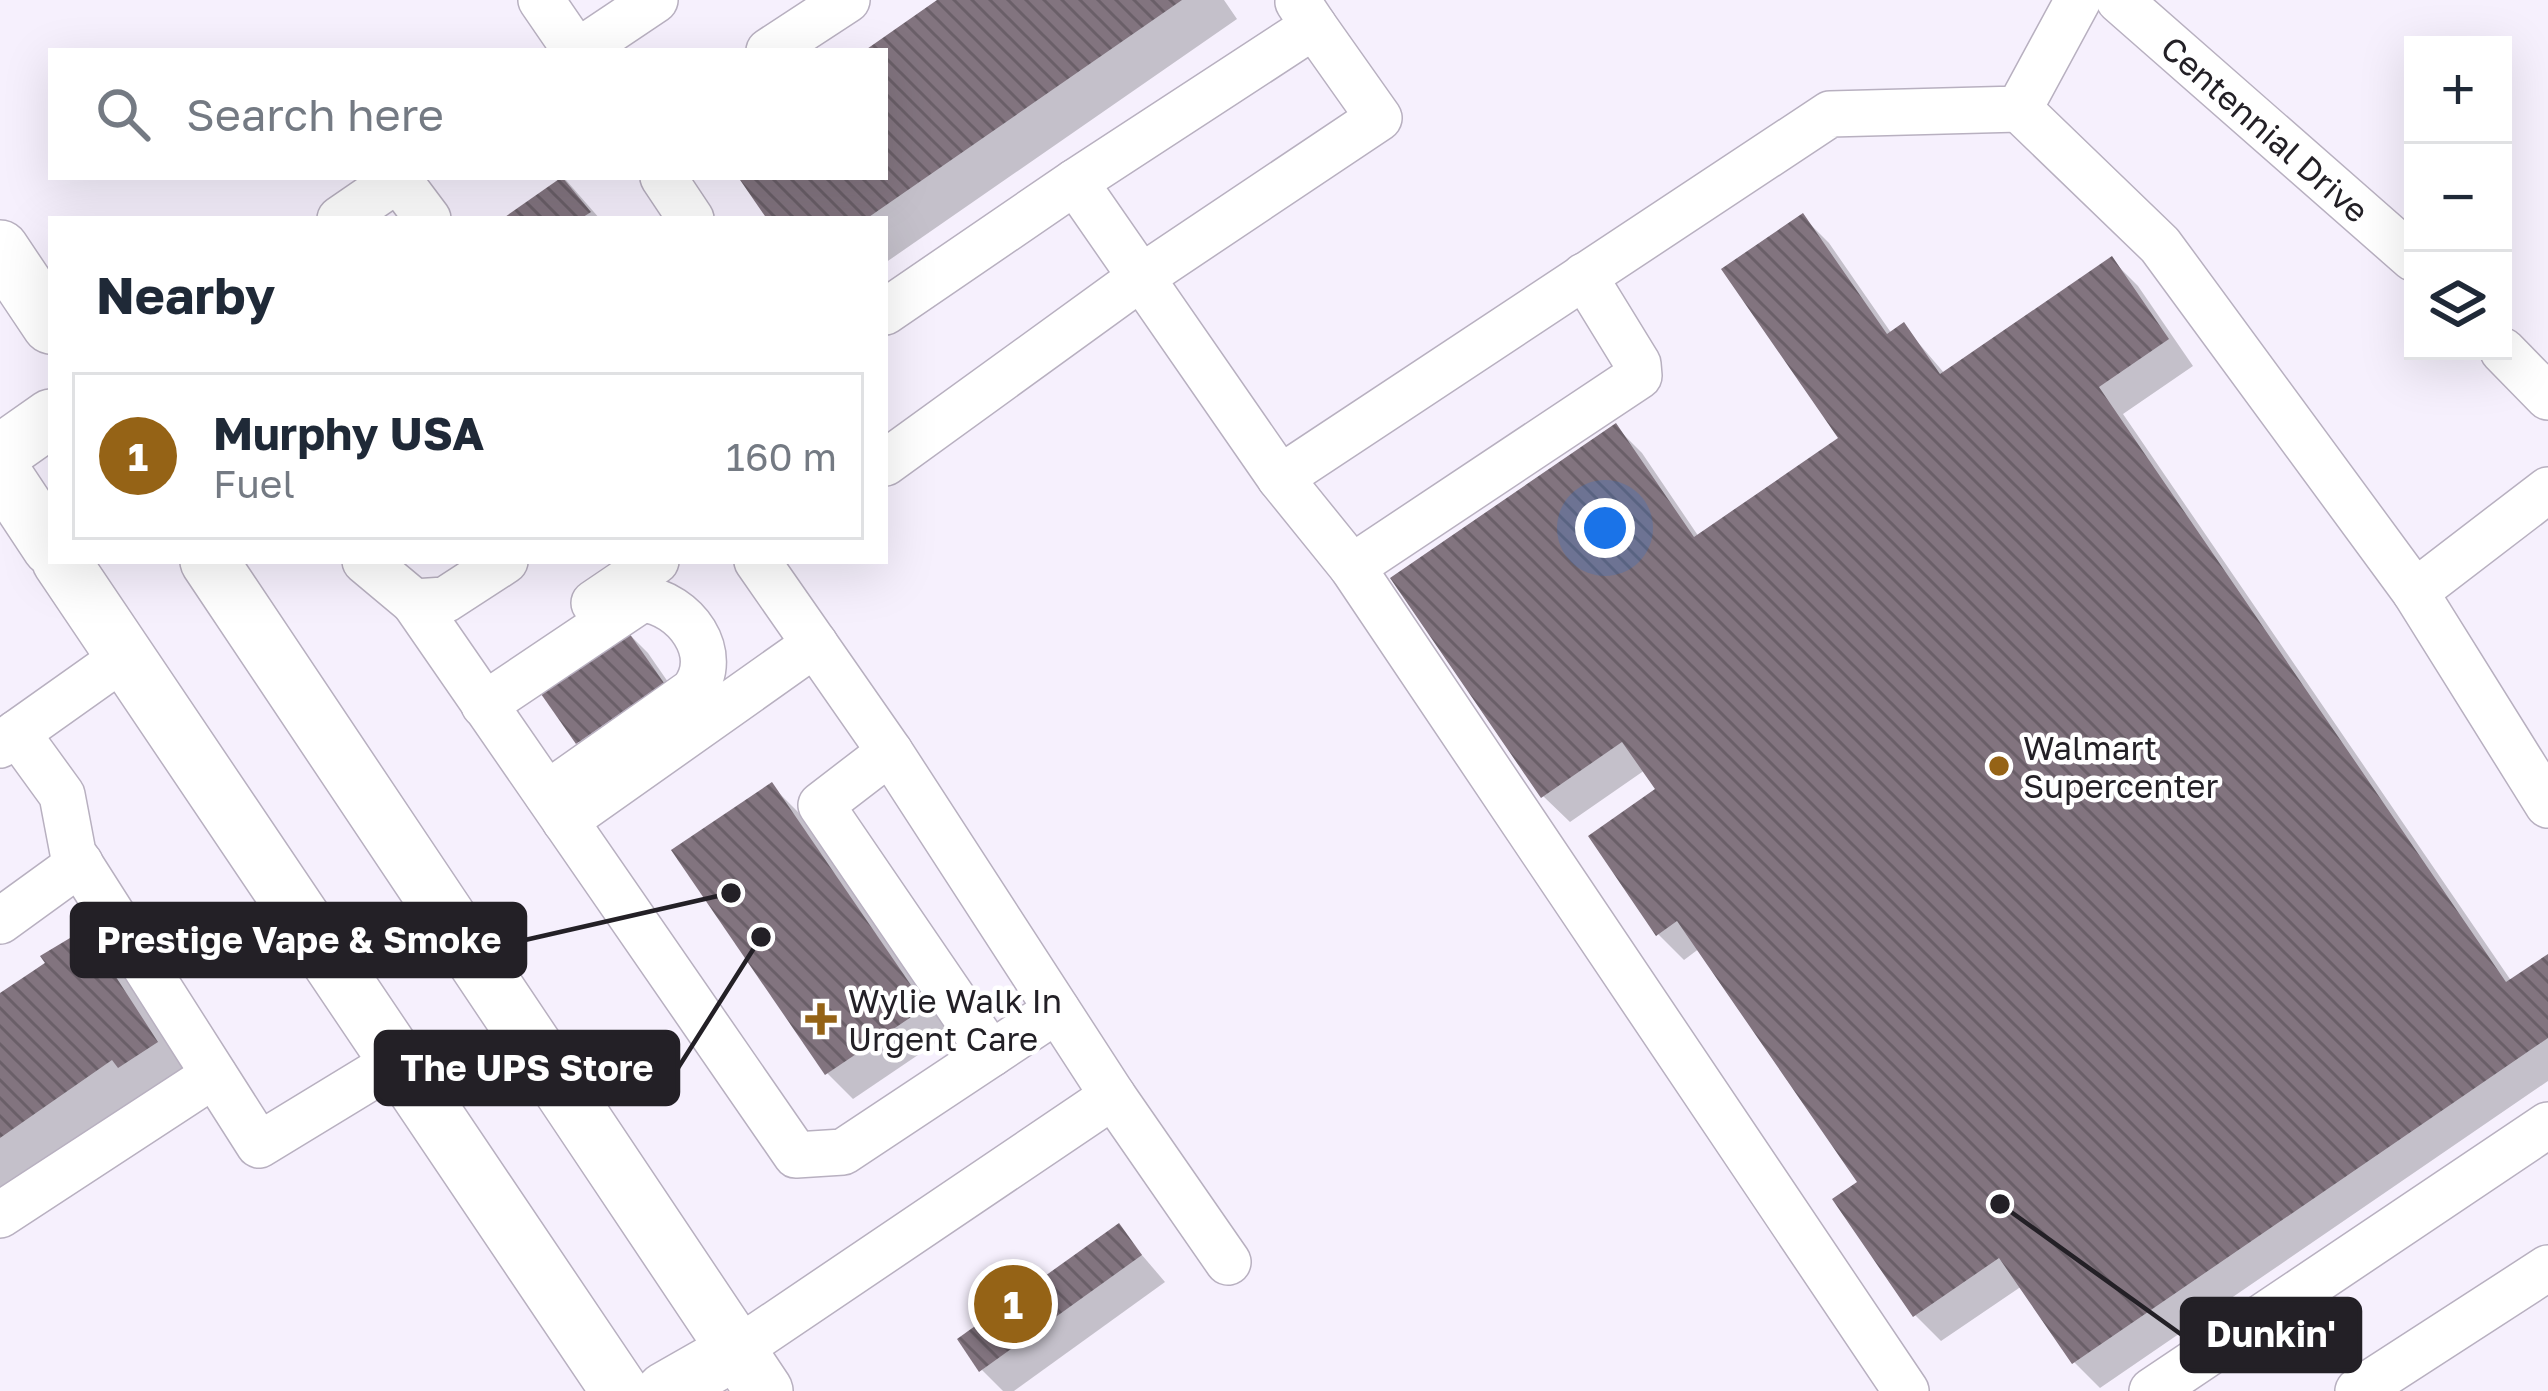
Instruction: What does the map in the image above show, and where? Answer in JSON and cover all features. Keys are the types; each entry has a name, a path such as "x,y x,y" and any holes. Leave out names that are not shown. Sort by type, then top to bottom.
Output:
{"main road":[{"path":"0,249 48,321"},
{"path":"0,454 48,420"},
{"path":"0,470 48,542"},
{"path":"63,564 620,1391"},
{"path":"211,564 750,1371 665,1391"}],"street":[{"path":"541,0 575,48"},
{"path":"582,48 655,0"},
{"path":"774,48 847,0"},
{"path":"2019,109 2078,0"},
{"name":"Centennial Drive","path":"2119,0 2406,252"},
{"path":"888,310 1075,182 1305,13 1379,118 1143,276 888,461"},
{"path":"1280,478 1830,114 2019,109 2160,245 2416,592 2548,805"},
{"path":"344,216 397,180"},
{"path":"401,180 426,216"},
{"path":"665,180 689,216"},
{"path":"1075,182 1280,478 1352,567 1906,1391"},
{"path":"1352,567 1639,376 1638,364 1584,276"},
{"path":"2512,360 2548,398"},
{"path":"2416,592 2548,490"},
{"path":"372,564 414,602 796,1155 843,1152 1057,1010"},
{"path":"414,602 446,600 501,564"},
{"path":"478,696 652,564"},
{"path":"760,564 1228,1262"},
{"path":"478,696 642,599 662,601 677,611 706,654 706,674 556,807"},
{"path":"556,807 815,644"},
{"path":"124,656 9,739 62,795 80,863 259,1145 397,1061"},
{"path":"890,752 821,805 991,1054"},
{"path":"0,921 80,863"},
{"path":"0,1215 214,1075"},
{"path":"750,1371 1113,1096"},
{"path":"2152,1391 2548,1125"},
{"path":"2358,1391 2548,1268"}],"building":[{"path":"937,0 1182,0 870,216 765,216 740,180 888,180 888,48 868,48"},
{"path":"558,180 564,180 591,212 585,216 506,216"},
{"name":"Walmart Supercenter","path":"1803,213 1887,334 1904,322 1940,374 2112,256 2169,339 2099,387 2506,982 2548,954 2548,1038 2072,1364 1999,1258 1913,1317 1832,1199 1857,1182 1677,921 1656,936 1588,836 1655,789 1622,742 1541,798 1390,578 1616,423 1694,537 1838,438 1721,269"},
{"path":"622,623 664,683 576,744 534,684"},
{"path":"772,782 926,1007 825,1075 671,850"},
{"path":"85,929 158,1042 118,1068 112,1060 0,1138 0,993 45,963 40,956"},
{"path":"1119,1223 1142,1255 979,1372 957,1339"}],"place":[{"name":"Walmart Supercenter","path":"1999,766"},
{"name":"Prestige Vape & Smoke","path":"731,893"},
{"name":"The UPS Store","path":"761,937"},
{"name":"Wylie Walk In Urgent Care","path":"821,1019"},
{"name":"Dunkin'","path":"2000,1204"},
{"name":"Murphy USA","path":"1013,1304"}]}
